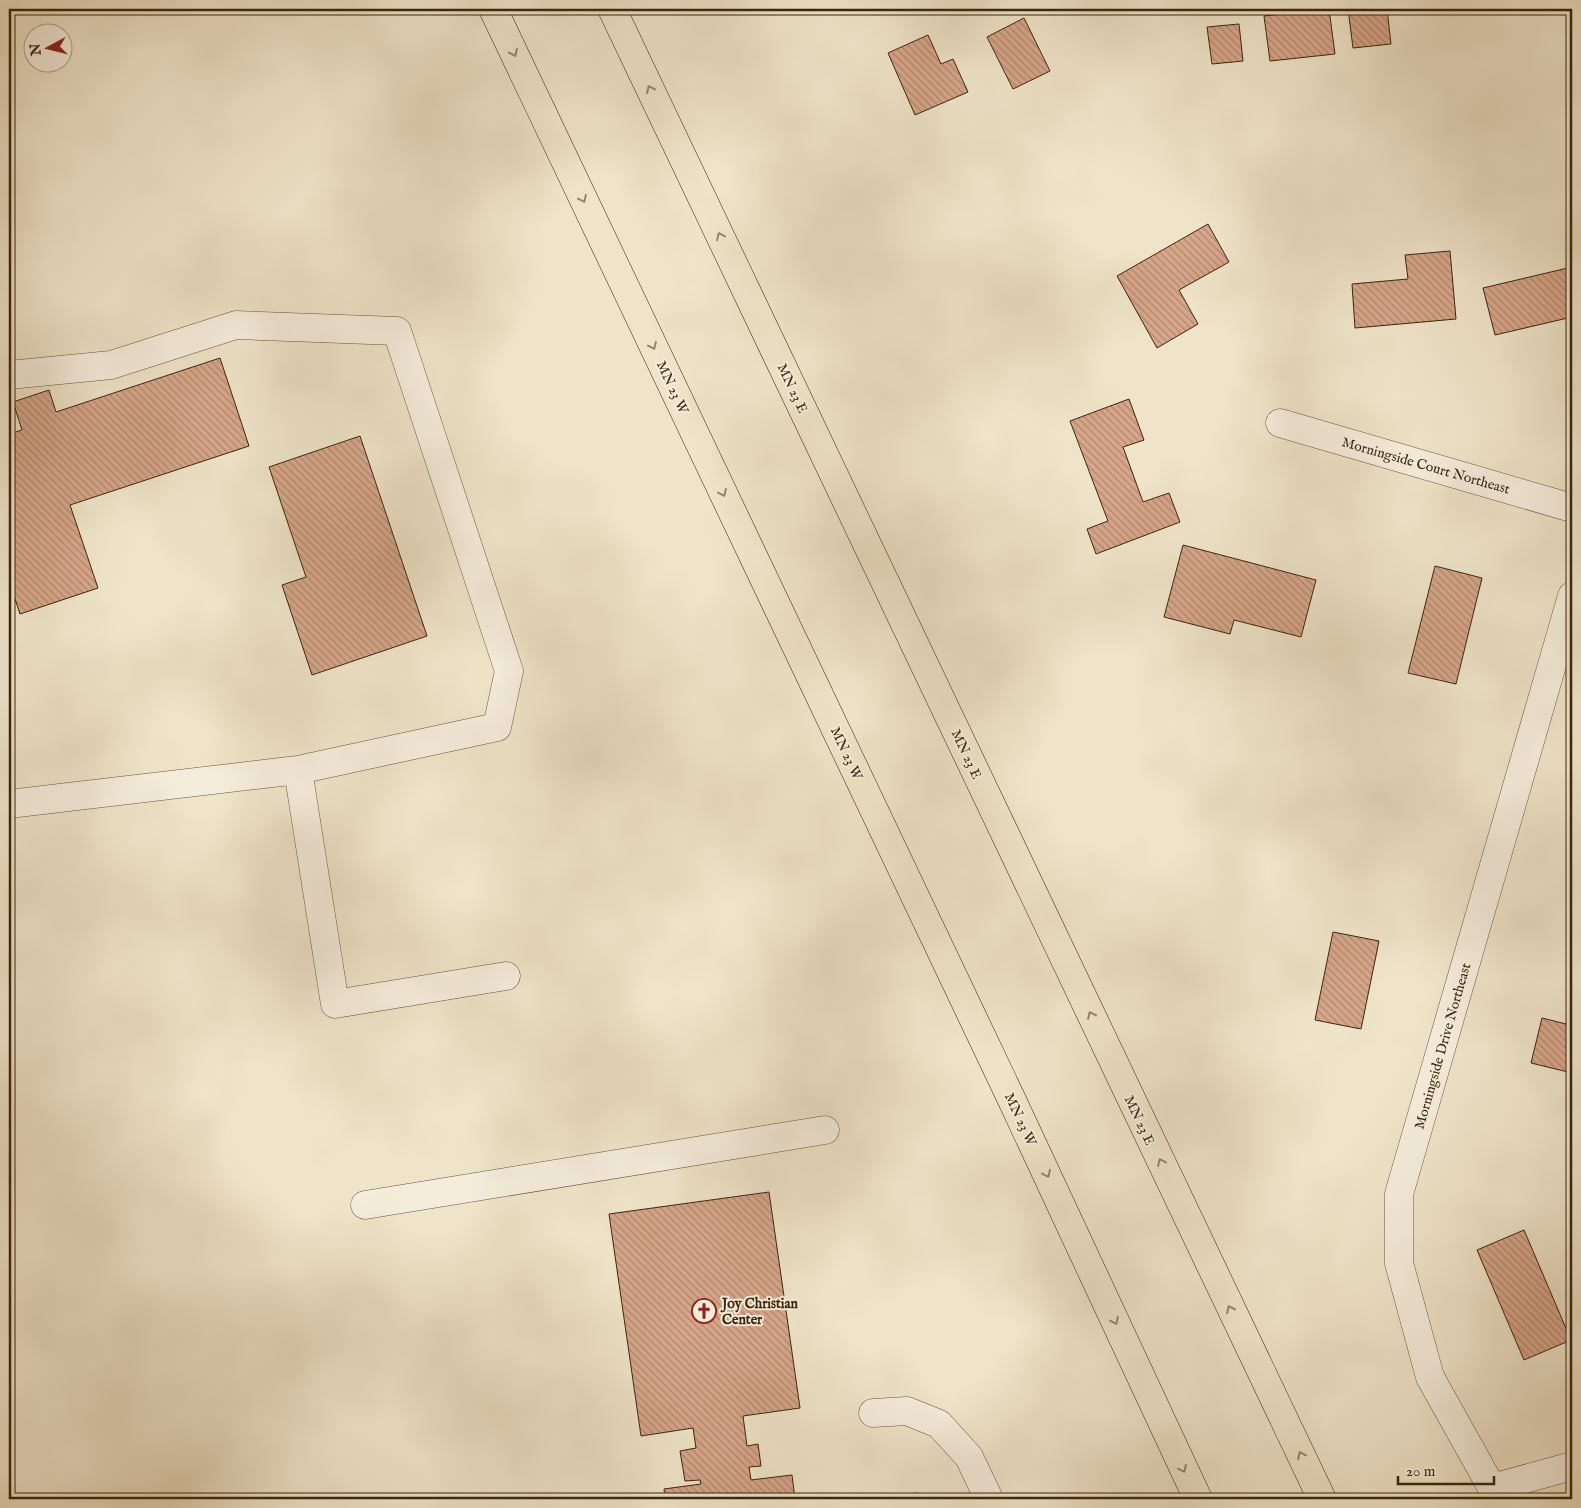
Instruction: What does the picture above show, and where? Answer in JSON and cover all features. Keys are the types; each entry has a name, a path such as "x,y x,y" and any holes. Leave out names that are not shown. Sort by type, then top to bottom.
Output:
{"highway":[{"name":"MN 23 W","path":"493,9 1007,1089 1198,1499"},
{"name":"MN 23 E","path":"612,9 1322,1499"}],"street":[{"path":"9,375 111,365 236,325 397,331 509,671 497,727 298,770 9,804"},
{"name":"Morningside Court Northeast","path":"1280,423 1572,508"},
{"name":"Morningside Drive Northeast","path":"1495,1494 1430,1378 1399,1263 1399,1194 1572,596"},
{"path":"298,770 335,1004 506,976"},
{"path":"365,1205 824,1130"},
{"path":"873,1413 907,1411 939,1424 969,1457 989,1499"},
{"path":"1495,1494 1572,1466"}],"building":[{"path":"1329,9 1335,54 1270,61 1264,16"},
{"path":"1348,9 1387,9 1391,44 1353,48"},
{"path":"1024,18 1050,71 1013,89 987,37"},
{"path":"1239,24 1243,61 1212,64 1207,27"},
{"path":"928,35 941,64 953,59 968,92 915,115 888,53"},
{"path":"1208,224 1229,262 1179,290 1198,324 1157,348 1117,276"},
{"path":"1450,251 1456,319 1355,328 1352,284 1408,279 1405,255"},
{"path":"1572,267 1572,317 1495,335 1483,288"},
{"path":"220,358 249,446 70,505 98,588 20,614 9,581 9,434 22,430 13,402 49,390 56,412"},
{"path":"1129,399 1144,440 1123,447 1143,502 1169,493 1180,522 1096,554 1087,529 1108,521 1070,421"},
{"path":"360,436 427,636 312,675 282,585 306,577 269,467"},
{"path":"1183,545 1316,580 1301,637 1234,620 1230,634 1164,617"},
{"path":"1435,566 1482,578 1456,684 1408,673"},
{"path":"1333,932 1379,941 1361,1029 1315,1020"},
{"path":"1572,1015 1572,1073 1531,1063 1542,1018 1570,1025"},
{"name":"Joy Christian Center","path":"769,1192 800,1408 743,1416 747,1446 758,1444 761,1466 749,1467 751,1480 792,1475 795,1499 665,1499 664,1489 701,1484 700,1480 685,1481 680,1451 696,1448 693,1428 641,1436 609,1214"},
{"path":"1524,1230 1571,1340 1524,1360 1477,1250"},
{"path":"917,1493 918,1499 874,1499"}],"place":[{"name":"Joy Christian Center","path":"704,1311"}]}
